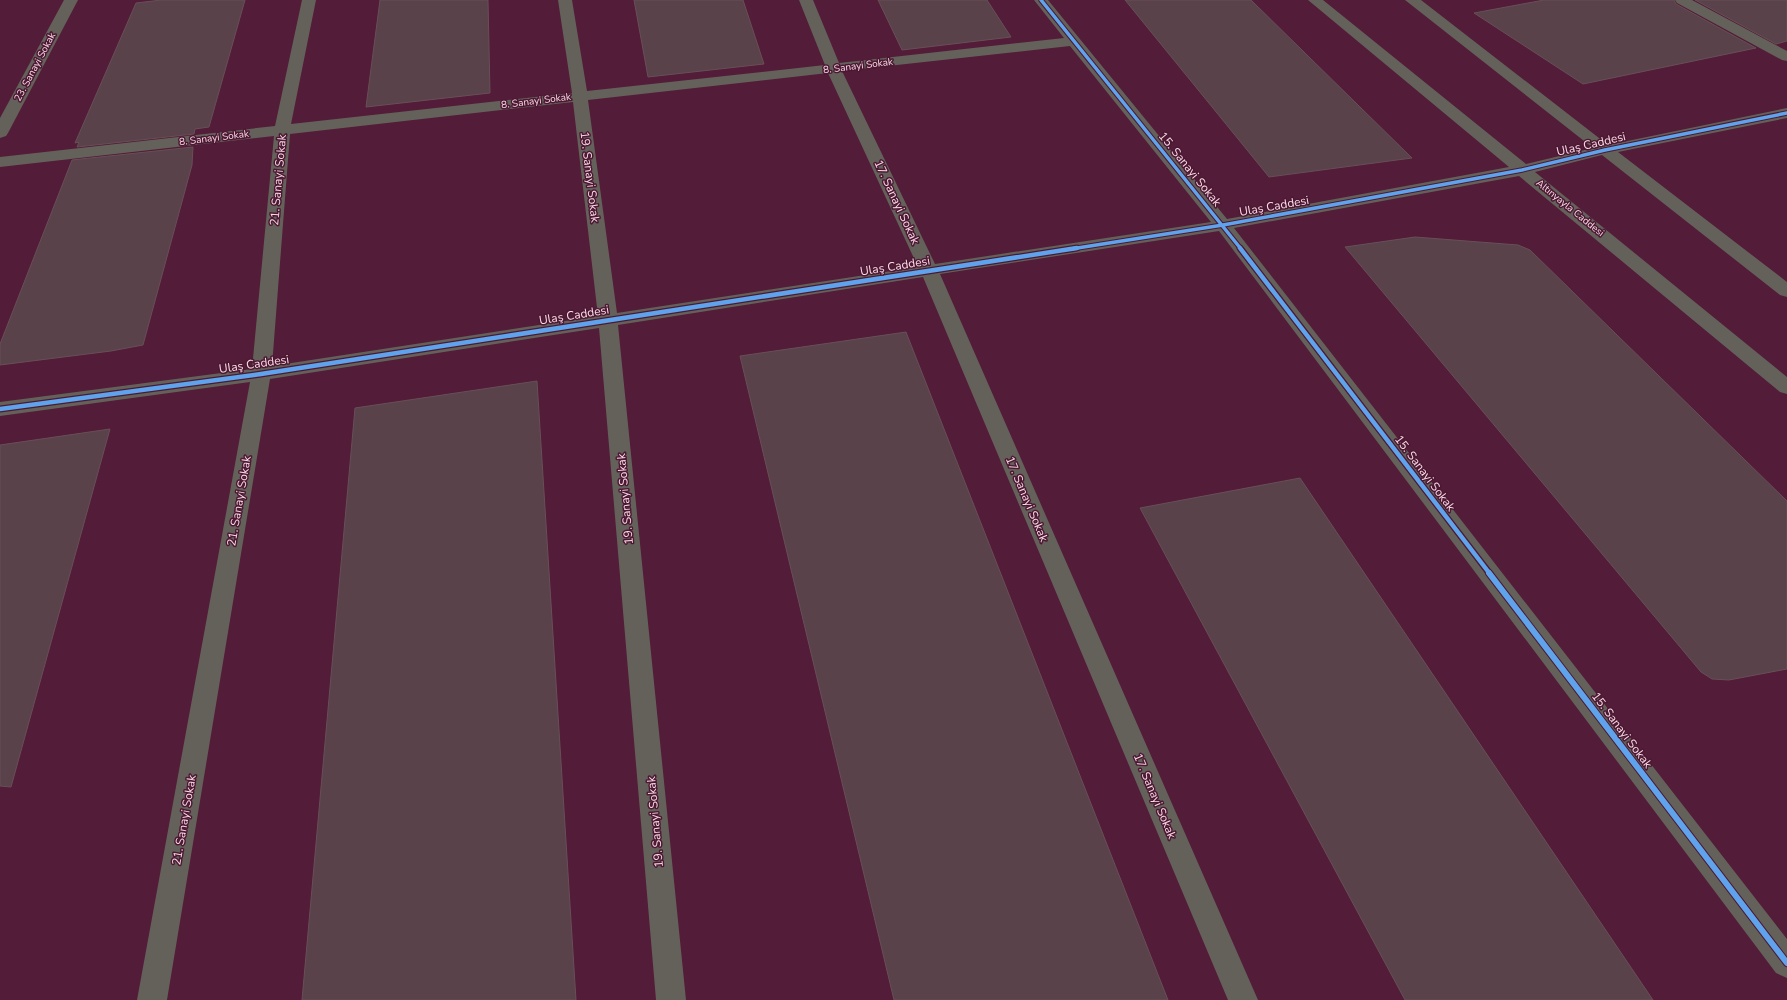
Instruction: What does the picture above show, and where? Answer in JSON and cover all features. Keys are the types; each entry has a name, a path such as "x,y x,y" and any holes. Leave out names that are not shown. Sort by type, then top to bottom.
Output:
{"street":[{"name":"23. Sanayi Sokak","path":"0,133 71,0"},
{"name":"21. Sanayi Sokak","path":"152,1000 261,374 282,130 309,0"},
{"name":"19. Sanayi Sokak","path":"565,0 580,96 608,320 671,1000"},
{"name":"17. Sanayi Sokak","path":"806,0 834,69 930,271 1243,1000"},
{"name":"15. Sanayi Sokak","path":"1041,0 1223,225 1787,963"},
{"name":"Altınyayla Caddesi","path":"1315,0 1787,387"},
{"path":"1412,0 1787,291"},
{"path":"1682,0 1787,57"},
{"name":"8. Sanayi Sokak","path":"0,162 1073,41"},
{"name":"Ulaş Caddesi","path":"0,409 261,374 1223,225 1522,170 1606,150 1787,113"}],"shaded area":[{"path":"0,0 1787,0 1787,1000 0,1000"}],"building":[{"path":"161,0 245,0 209,127 195,129 194,134 77,147 79,142 75,143 136,3"},
{"path":"380,0 488,0 490,93 366,107"},
{"path":"634,0 743,0 764,64 648,77"},
{"path":"878,0 987,0 1011,37 902,50"},
{"path":"1125,0 1251,0 1412,158 1269,177"},
{"path":"1544,0 1674,0 1676,4 1756,48 1583,84 1474,13"},
{"path":"1695,0 1787,0 1787,41 1776,44"},
{"path":"193,147 192,165 143,345 111,351 0,365 0,344 72,160"},
{"path":"1415,237 1518,245 1530,250 1787,501 1787,669 1729,680 1712,679 1701,672 1345,247"},
{"path":"906,332 1168,1000 894,1000 740,356"},
{"path":"537,381 576,1000 302,1000 355,408"},
{"path":"110,429 11,787 0,786 0,445"},
{"path":"1300,478 1653,1000 1405,1000 1140,508"}],"cycle path":[{"path":"1041,0 1223,225 1787,963"},
{"path":"0,409 261,374 1223,225 1522,170 1605,150 1787,113"}]}
